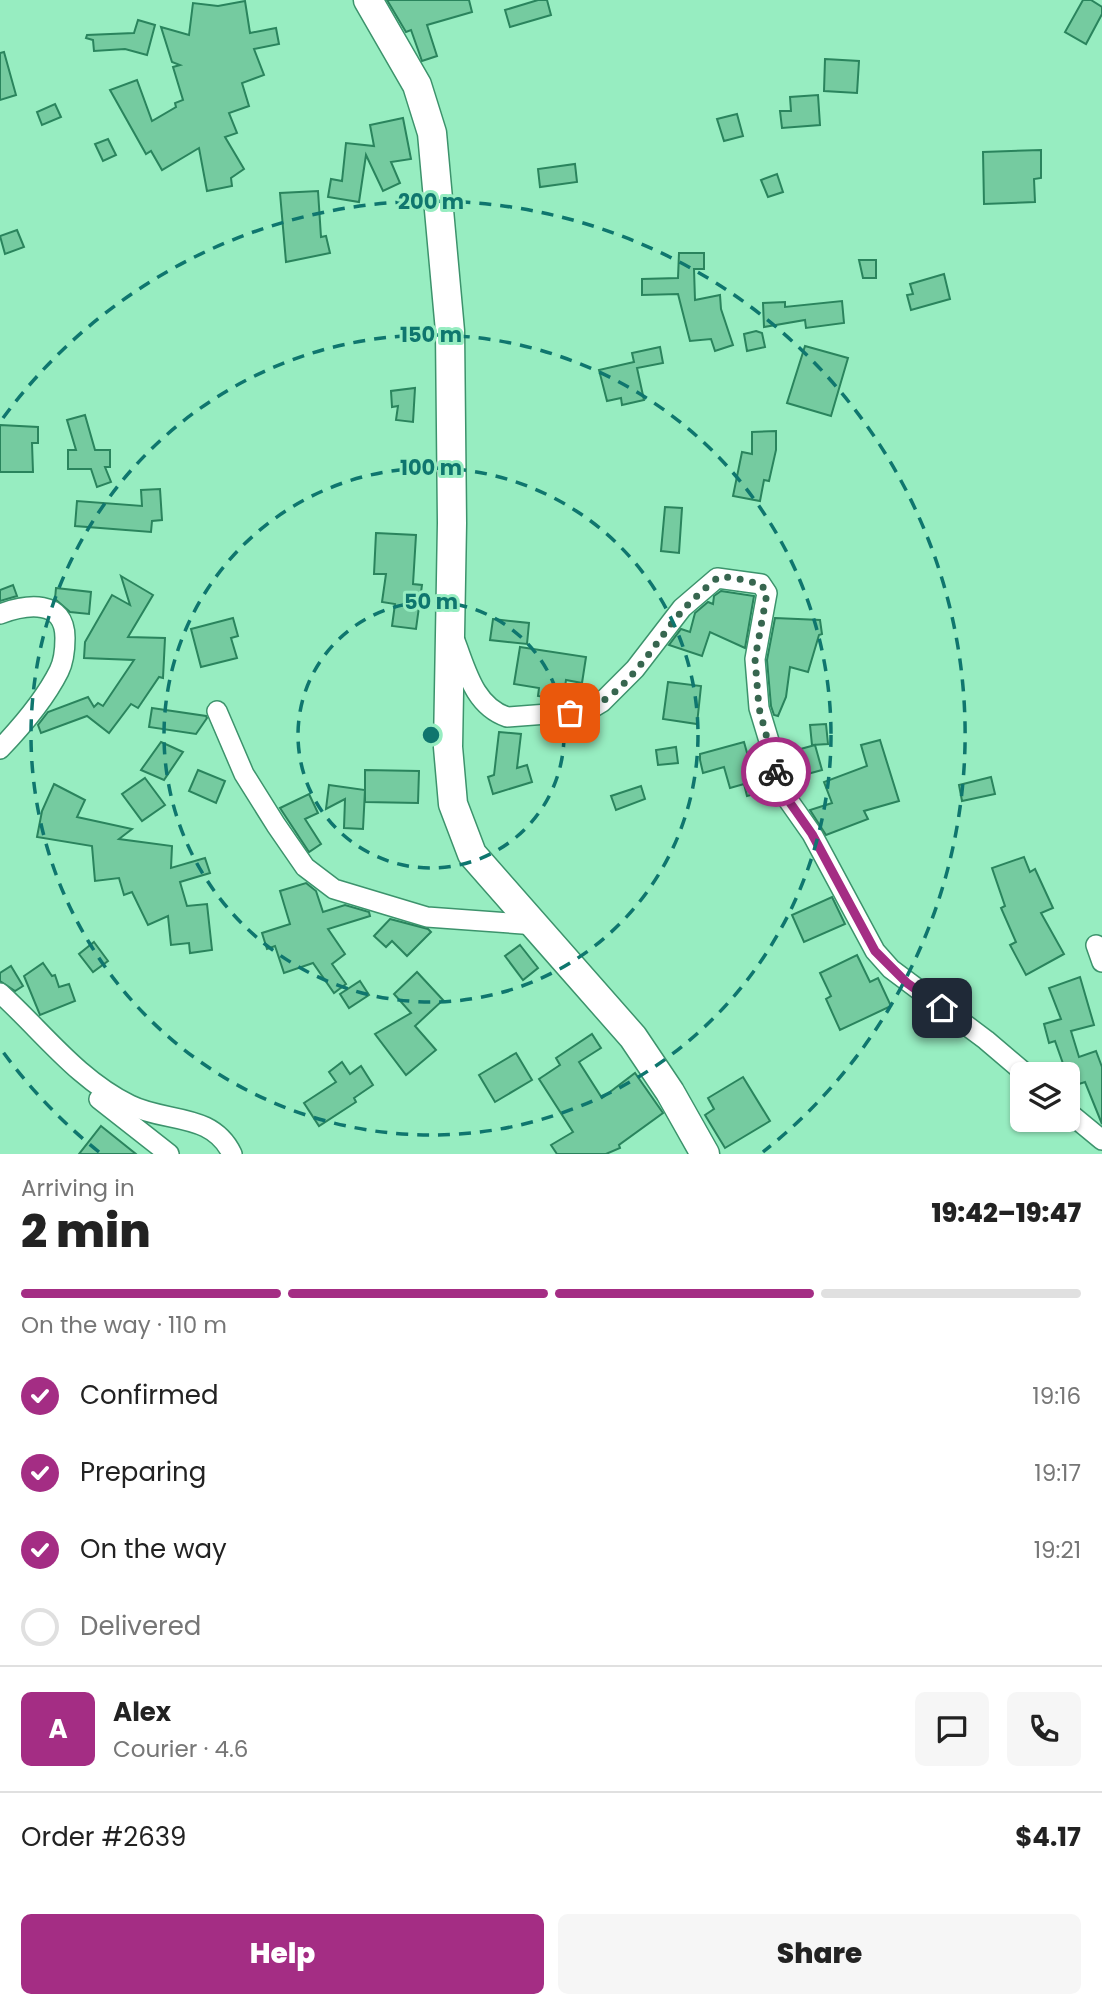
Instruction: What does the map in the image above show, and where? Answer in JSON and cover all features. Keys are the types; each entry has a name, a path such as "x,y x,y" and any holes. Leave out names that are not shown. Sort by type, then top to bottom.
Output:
{"street":[{"path":"368,0 417,85 432,133 450,331 448,747 453,804 472,854 633,1037 676,1102 705,1154"},
{"path":"450,631 476,693 494,713 507,717 579,712 602,702 620,686 682,608 717,578 728,577 765,588 767,593 755,659 759,708 786,797 812,834 883,960 907,983 1012,1062"},
{"path":"0,614 23,606 49,609 60,615 65,625 65,649 60,669 38,703 0,749"},
{"path":"217,711 244,774 276,825 305,867 334,889 427,917 536,925"},
{"path":"0,993 39,1028 85,1078 101,1101 169,1154"},
{"path":"85,1078 131,1106 206,1125 219,1135 232,1154"},
{"path":"1080,1122 1102,1140"}],"building":[{"path":"387,0 469,0 472,12 427,25 437,56 422,61 411,30 406,32"},
{"path":"547,0 551,15 510,27 505,10"},
{"path":"1083,0 1091,0 1102,7 1102,14 1086,44 1065,32"},
{"path":"245,1 250,33 276,28 279,44 254,49 264,75 242,83 249,106 229,113 237,133 225,137 244,169 231,178 232,186 207,191 199,148 162,170 151,151 146,154 110,90 137,80 152,121 176,107 175,103 183,100 173,67 180,65 172,62 161,27 189,35 193,3 218,6"},
{"path":"138,20 155,25 147,55 125,49 94,51 93,40 86,38 87,35 134,33"},
{"path":"4,52 16,95 0,100 0,53"},
{"path":"825,59 859,61 857,93 824,91"},
{"path":"818,95 820,125 782,128 780,111 791,111 790,97"},
{"path":"55,104 61,117 42,125 37,112"},
{"path":"737,114 743,136 724,141 717,119"},
{"path":"403,118 411,159 391,162 400,183 383,191 366,155 359,202 328,197 331,179 342,181 346,143 374,146 370,125"},
{"path":"108,139 116,155 103,161 95,144"},
{"path":"1041,150 1041,178 1034,179 1035,202 984,204 983,152"},
{"path":"575,164 577,182 540,187 538,169"},
{"path":"777,174 783,192 768,197 761,180"},
{"path":"318,191 321,237 326,236 330,253 286,262 280,193"},
{"path":"17,230 24,247 5,254 0,236"},
{"path":"679,253 704,253 704,269 694,269 695,300 720,295 721,309 733,345 715,351 711,339 690,341 678,294 642,295 642,279 678,278"},
{"path":"859,260 876,260 876,278 863,278"},
{"path":"944,274 950,299 911,310 907,295 913,294 910,284"},
{"path":"842,301 844,323 806,328 805,320 764,327 763,303 785,302 785,307"},
{"path":"756,331 762,333 765,347 747,351 744,334"},
{"path":"805,346 848,358 831,416 787,403"},
{"path":"660,347 663,363 637,368 644,400 622,405 621,398 607,401 599,370 634,362 632,353"},
{"path":"415,388 413,422 396,420 398,406 392,407 391,391"},
{"path":"85,415 95,450 110,450 110,467 105,467 111,482 97,487 91,469 68,469 68,450 76,450 67,420"},
{"path":"0,425 38,427 38,443 32,443 33,472 0,472"},
{"path":"776,431 776,450 769,481 764,480 760,501 733,496 742,452 752,454 752,432"},
{"path":"160,489 162,520 152,521 151,532 75,526 77,501 142,506 141,490"},
{"path":"665,507 682,508 679,553 661,551"},
{"path":"376,533 416,535 413,584 422,585 416,629 392,626 395,604 382,602 386,574 374,574"},
{"path":"121,576 153,595 128,637 165,638 163,678 159,677 138,708 131,704 109,733 87,716 41,733 38,725 48,712 88,697 94,707 98,703 103,706 134,660 84,658 85,642 112,595 130,605"},
{"path":"13,585 17,596 0,601 0,590"},
{"path":"56,588 91,592 89,614 70,612 55,599"},
{"path":"721,591 754,596 745,648 710,632 702,656 669,645 681,629 690,632 695,613 708,602 713,604 714,596"},
{"path":"233,618 238,636 231,638 237,658 201,667 191,629"},
{"path":"775,618 820,620 822,634 819,635 808,672 790,667 786,697 778,716 774,715 771,706 767,660"},
{"path":"493,619 529,623 527,644 490,640"},
{"path":"520,647 586,657 582,683 566,680 563,700 538,696 539,688 514,684"},
{"path":"668,682 701,686 697,724 663,719"},
{"path":"152,708 207,718 196,734 149,727"},
{"path":"826,724 828,744 812,745 810,725"},
{"path":"499,732 521,734 517,768 527,765 532,782 493,794 488,777 494,775"},
{"path":"880,740 899,801 864,811 868,819 826,835 810,810 832,803 824,782 867,766 861,745"},
{"path":"161,742 183,752 164,780 141,770"},
{"path":"744,742 751,767 759,765 766,791 747,796 744,784 730,788 724,767 703,773 700,760 700,754"},
{"path":"815,745 822,770 793,778 786,753"},
{"path":"676,747 678,763 658,765 656,750"},
{"path":"198,770 225,781 216,803 189,791"},
{"path":"365,770 419,771 418,803 365,802"},
{"path":"991,777 995,794 962,801 959,785"},
{"path":"145,778 165,805 142,821 122,794"},
{"path":"54,784 85,800 77,817 132,829 119,839 172,846 171,868 205,858 210,873 180,882 187,906 207,904 212,950 190,953 189,943 171,945 168,916 148,925 132,892 124,895 119,878 95,881 92,846 37,837 42,811"},
{"path":"329,785 365,790 363,829 344,828 345,799 326,809"},
{"path":"641,786 645,799 616,810 611,796"},
{"path":"309,794 318,813 305,819 321,844 309,852 280,808"},
{"path":"1024,857 1030,872 1035,869 1053,908 1041,913 1064,954 1026,975 1010,945 1016,942 1001,908 1005,906 992,868"},
{"path":"306,883 316,891 323,912 345,905 369,912 370,916 328,929 345,954 332,964 346,984 334,993 313,963 284,973 275,946 267,949 262,933 290,924 280,891"},
{"path":"832,897 845,924 804,942 792,915"},
{"path":"390,919 431,932 407,956 392,941 386,947 374,936"},
{"path":"94,942 108,961 93,972 79,954"},
{"path":"520,945 538,968 523,980 505,956"},
{"path":"857,955 870,982 878,978 891,1006 840,1030 826,999 831,996 820,973"},
{"path":"43,963 52,976 55,975 59,987 69,984 75,1001 40,1015 24,976"},
{"path":"11,966 23,986 15,991 0,981 0,973"},
{"path":"417,972 443,1000 415,1026 436,1050 406,1075 375,1034 411,1013 394,994"},
{"path":"1080,977 1094,1025 1071,1031 1079,1057 1096,1051 1102,1067 1102,1124 1085,1082 1080,1084 1080,1062 1062,1062 1055,1041 1049,1043 1044,1024 1061,1019 1049,988"},
{"path":"360,981 369,995 349,1008 340,994"},
{"path":"592,1034 601,1048 579,1062 602,1098 635,1073 663,1113 619,1145 620,1148 606,1154 557,1154 551,1145 573,1132 539,1079 560,1065 556,1058"},
{"path":"516,1053 532,1080 495,1102 479,1075"},
{"path":"342,1062 350,1074 361,1066 373,1085 354,1098 356,1102 319,1126 304,1103 336,1082 329,1072"},
{"path":"743,1077 770,1121 725,1148 705,1115 714,1109 708,1098"},
{"path":"101,1126 136,1154 79,1154"}],"way so far":[{"path":"570,713 587,711 620,686 658,642 682,608 717,578 728,577 761,584 767,593 755,659 759,708 776,772"}],"route":[{"path":"776,772 786,797 812,834 862,922 875,951 907,983 942,1008"}]}
